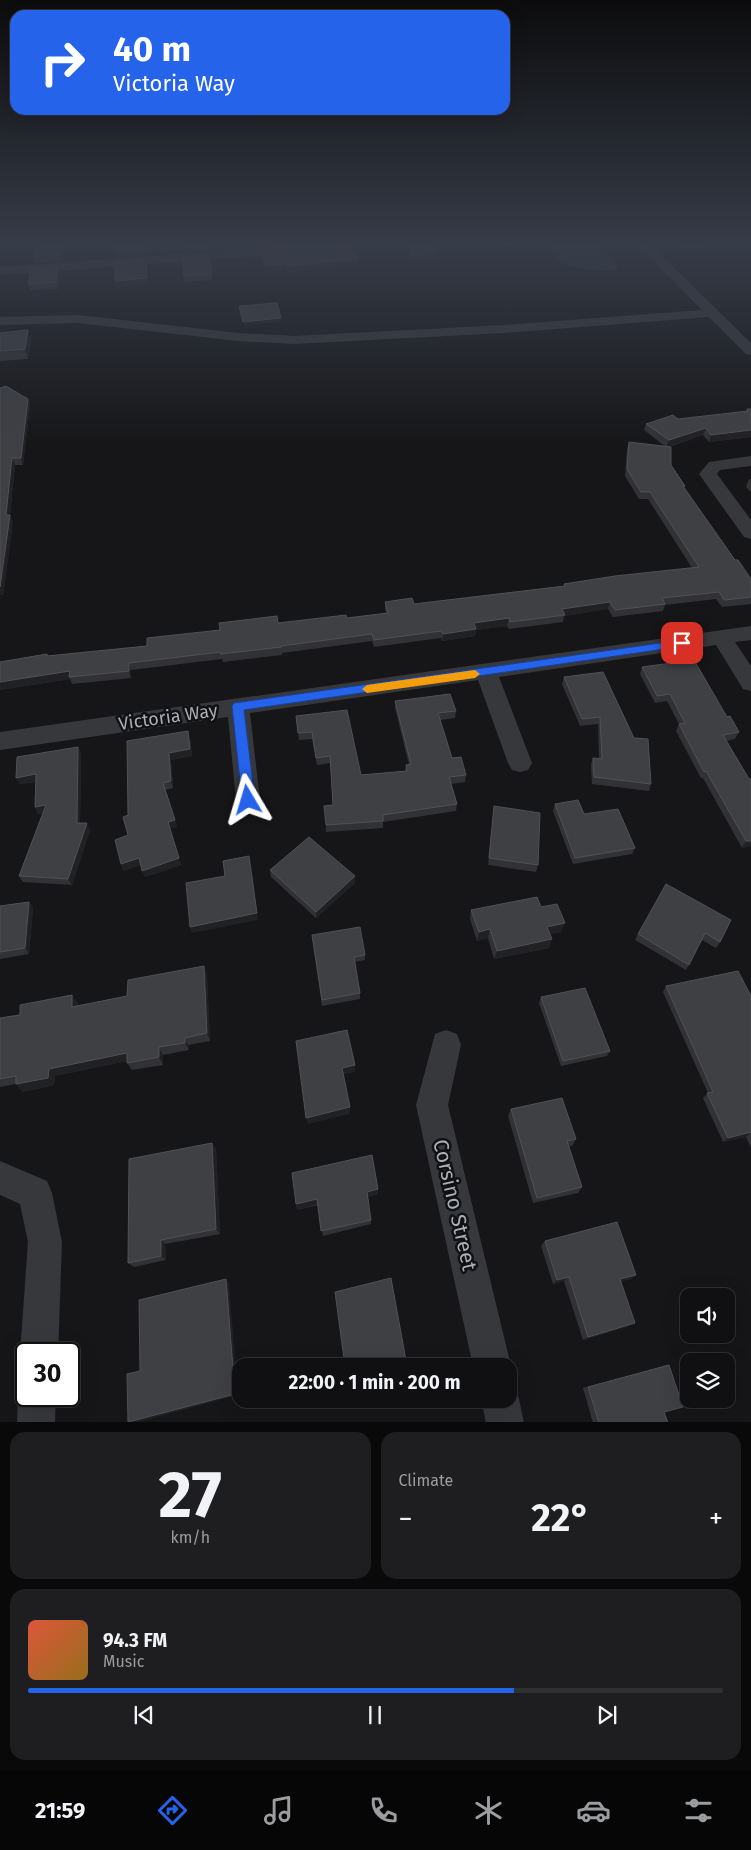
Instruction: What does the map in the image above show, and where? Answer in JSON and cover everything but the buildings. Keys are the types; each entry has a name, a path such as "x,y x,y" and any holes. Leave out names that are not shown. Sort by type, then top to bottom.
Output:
{"street":[{"path":"0,321 78,319 294,340 504,329 713,313 751,351"},
{"path":"751,461 715,466 708,474 751,533"},
{"name":"Victoria Way","path":"0,741 751,633"},
{"path":"721,637 751,684"},
{"path":"486,672 520,763"},
{"path":"238,706 248,800"},
{"name":"Corsino Street","path":"446,1045 432,1105 490,1358"},
{"path":"0,1178 35,1193 45,1242 40,1342"},
{"path":"36,1422 37,1407"},
{"path":"502,1408 505,1422"}],"slow traffic":[{"path":"367,689 475,674"}],"route":[{"path":"248,800 238,706 682,643"}]}
